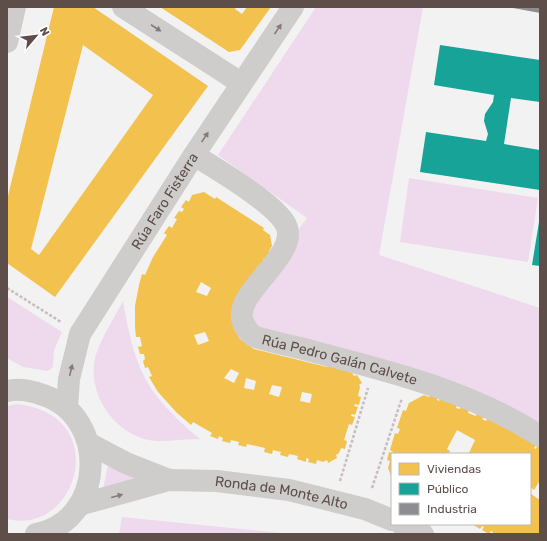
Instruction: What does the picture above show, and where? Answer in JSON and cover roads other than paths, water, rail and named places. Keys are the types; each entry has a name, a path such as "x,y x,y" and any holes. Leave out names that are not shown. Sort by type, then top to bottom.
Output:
{"street":[{"path":"123,7 241,83"},
{"name":"Rúa Faro Fisterra","path":"67,408 69,379 80,334 194,155 293,7"},
{"path":"7,42 12,9"},
{"name":"Rúa Pedro Galán Calvete","path":"194,155 237,182 262,201 282,219 287,227 288,237 286,246 251,294 244,307 242,318 245,327 253,336 267,341 302,348 374,367 453,392 488,408 540,436"},
{"path":"9,388 32,391 44,395 67,408 81,424 90,444 92,465 88,486 79,506 59,529 36,534"},
{"name":"Ronda de Monte Alto","path":"90,444 126,463 169,480"},
{"name":"Ronda de Monte Alto","path":"79,506 169,480 217,481 289,490 334,500 365,509 391,520"},
{"path":"403,525 423,534"}]}
